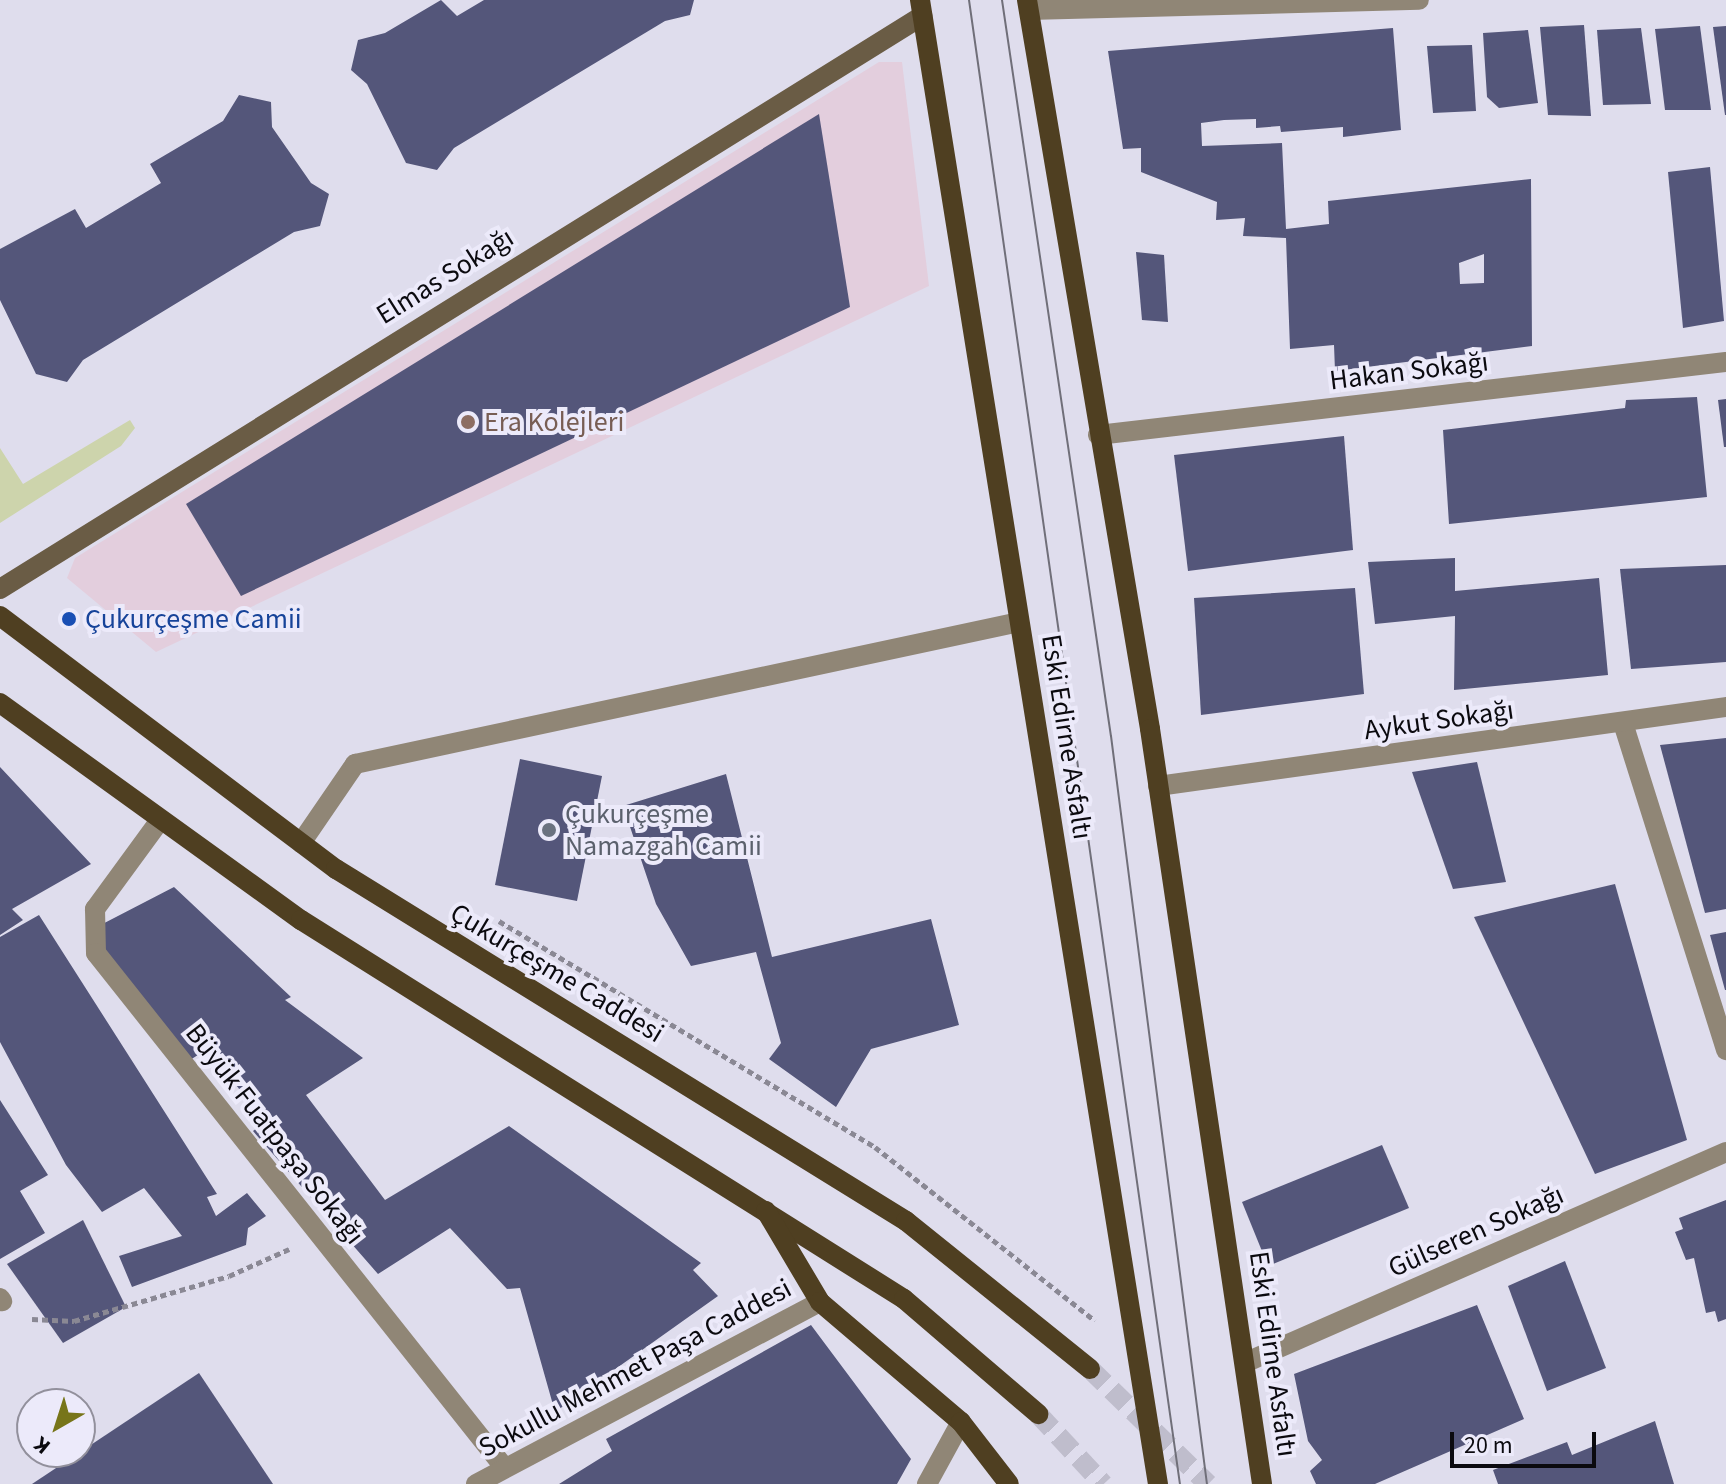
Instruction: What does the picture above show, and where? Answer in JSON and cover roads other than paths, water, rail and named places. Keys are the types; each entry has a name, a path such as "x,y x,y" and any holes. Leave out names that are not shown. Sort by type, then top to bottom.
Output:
{"main road":[{"name":"Eski Edirne Asfaltı","path":"1028,5 1158,786 1249,1361 1262,1484"},
{"name":"Eski Edirne Asfaltı","path":"921,8 1158,1484"},
{"name":"Elmas Sokağı","path":"0,589 921,8"},
{"name":"Çukurçeşme Caddesi","path":"0,616 301,843 906,1221 1090,1369"},
{"path":"0,703 158,823 439,1009 904,1299 1038,1414"},
{"path":"766,1211 820,1302 961,1422 1009,1484"}],"street":[{"path":"1028,5 1419,0"},
{"name":"Hakan Sokağı","path":"1098,435 1726,362"},
{"path":"301,843 355,764 1019,622"},
{"name":"Aykut Sokağı","path":"1158,786 1726,707"},
{"path":"1623,723 1726,1050"},
{"name":"Büyük Fuatpaşa Sokağı","path":"158,823 95,909 96,953 504,1467"},
{"name":"Gülseren Sokağı","path":"1249,1361 1726,1152"},
{"name":"Sokullu Mehmet Paşa Caddesi","path":"476,1484 820,1302"},
{"path":"927,1484 961,1422"}],"tunnel":[{"path":"1090,1369 1208,1484"},
{"path":"1038,1414 1103,1484"}],"tram line":[{"path":"969,0 1180,1484"},
{"path":"1002,0 1111,736 1207,1484"}],"place":[{"name":"Era Kolejleri","path":"468,422"},
{"name":"Çukurçeşme Camii","path":"69,619"},
{"name":"Çukurçeşme Namazgah Camii","path":"549,830"}]}
